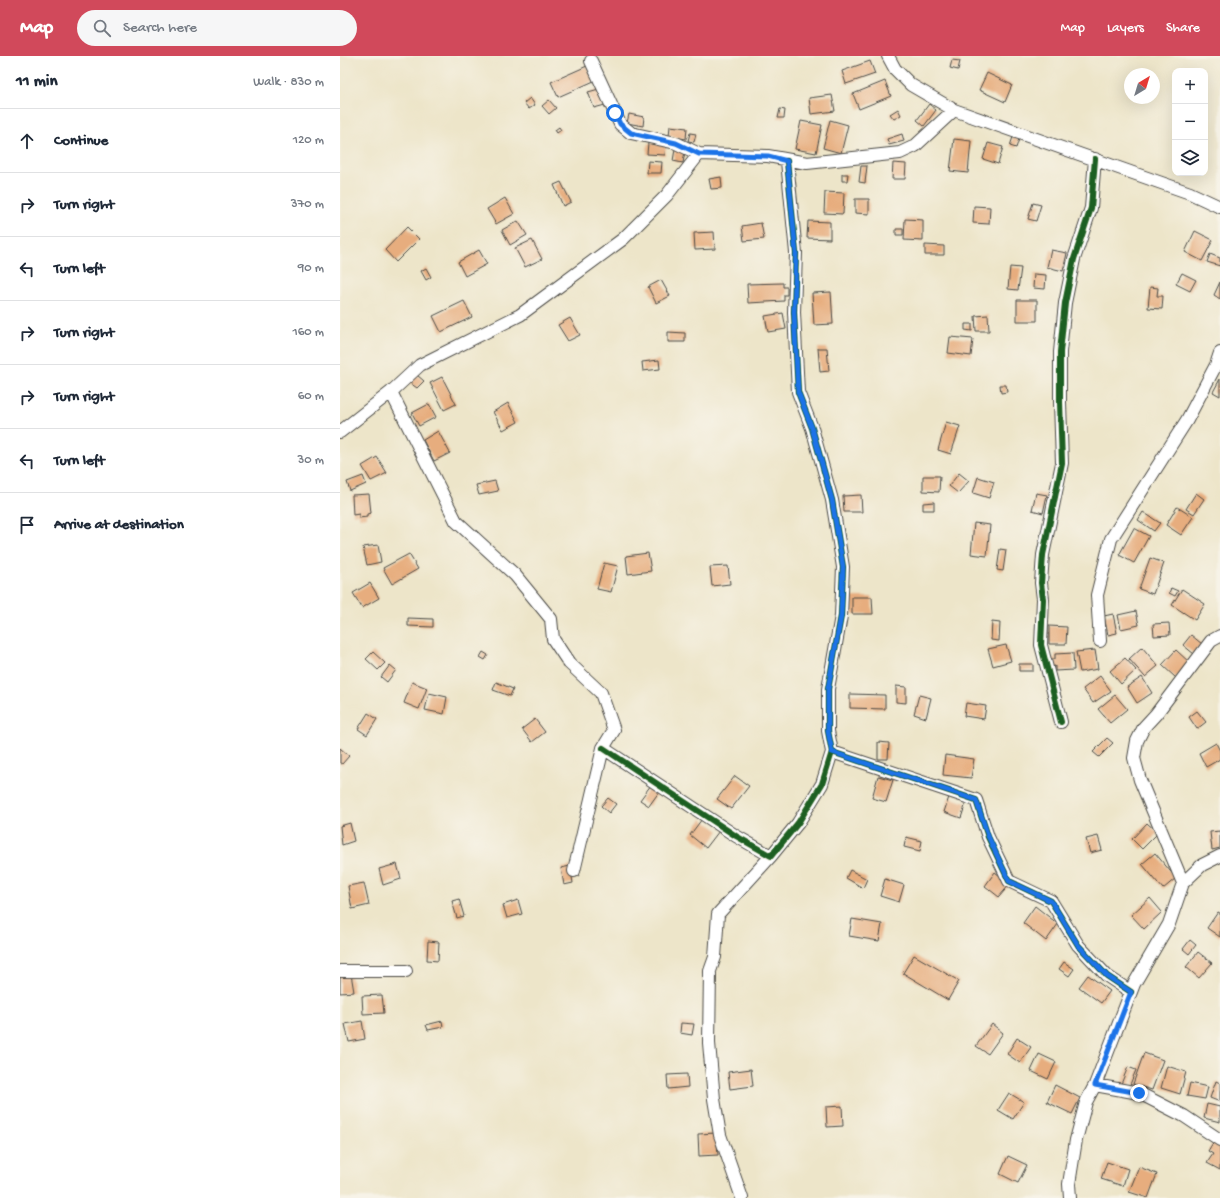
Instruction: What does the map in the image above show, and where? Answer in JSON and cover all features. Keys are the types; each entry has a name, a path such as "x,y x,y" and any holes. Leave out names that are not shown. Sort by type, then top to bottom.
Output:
{"street":[{"path":"888,56 895,69 911,84 954,110 1190,193 1220,207"},
{"path":"591,61 620,124 631,133 676,143 699,154 768,156 787,161 807,163 900,153 915,146 954,110"},
{"path":"340,432 391,392 420,365 520,315 623,239 667,195 699,154"},
{"path":"1061,722 1041,645 1043,599 1041,584 1043,556 1062,463 1060,366 1065,303 1074,259 1091,208 1095,160"},
{"path":"742,1198 720,1135 714,1099 709,1043 710,971 715,957 718,914 771,856 798,822 822,784 832,752 828,731 828,689 841,616 843,567 832,500 812,428 798,392 794,312 796,253 787,161"},
{"path":"1100,641 1097,596 1111,539 1187,420 1216,365 1220,353"},
{"path":"391,392 456,521 515,575 551,619 553,639 569,663 601,693 614,730 603,748 574,871"},
{"path":"1184,883 1140,780 1134,758 1137,741 1144,727 1156,714 1211,641 1220,636"},
{"path":"603,748 736,836 771,856"},
{"path":"832,752 976,800 988,836 1009,881 1051,901 1078,945 1107,976 1131,992"},
{"path":"1070,1198 1069,1184 1076,1140 1086,1102 1095,1085 1131,992 1169,924 1184,883 1202,865 1220,856"},
{"path":"340,971 406,971"},
{"path":"1095,1085 1139,1093 1184,1116 1220,1140"}],"building":[{"path":"952,60 960,61 958,70 950,68"},
{"path":"870,61 875,74 846,84 842,71"},
{"path":"587,66 594,81 558,97 551,82"},
{"path":"987,73 1012,85 1005,102 979,90"},
{"path":"885,81 891,96 859,109 853,94"},
{"path":"599,89 605,105 594,108 588,92"},
{"path":"832,95 835,111 811,114 809,98"},
{"path":"530,98 535,105 529,109 524,103"},
{"path":"549,100 556,108 549,114 542,106"},
{"path":"929,104 936,110 924,126 917,120"},
{"path":"780,109 785,110 784,118 778,118"},
{"path":"898,109 901,115 894,119 890,114"},
{"path":"629,114 644,117 643,126 627,123"},
{"path":"830,120 848,125 841,153 823,148"},
{"path":"801,121 822,125 816,153 795,149"},
{"path":"670,126 687,128 686,139 669,136"},
{"path":"559,127 561,130 557,133 555,130"},
{"path":"690,133 696,134 694,142 688,141"},
{"path":"902,134 904,141 889,145 887,139"},
{"path":"1013,137 1019,139 1016,148 1010,146"},
{"path":"954,139 971,141 968,173 950,171"},
{"path":"648,143 666,145 665,155 647,154"},
{"path":"988,143 1003,147 998,164 983,159"},
{"path":"675,149 685,151 683,163 673,161"},
{"path":"648,161 662,162 661,173 647,173"},
{"path":"893,163 906,164 905,179 892,179"},
{"path":"861,166 867,166 865,183 859,182"},
{"path":"842,174 848,174 847,181 842,181"},
{"path":"721,177 722,188 711,189 709,179"},
{"path":"561,182 571,202 563,206 554,185"},
{"path":"825,192 844,193 843,214 824,213"},
{"path":"505,198 514,214 496,224 487,209"},
{"path":"855,199 869,199 869,214 855,213"},
{"path":"1033,203 1041,205 1036,221 1028,219"},
{"path":"974,206 990,207 989,224 973,223"},
{"path":"905,219 923,220 923,241 904,240"},
{"path":"518,221 527,235 510,245 502,230"},
{"path":"808,221 830,222 830,239 807,238"},
{"path":"761,223 764,239 744,241 742,226"},
{"path":"407,227 419,239 396,262 385,250"},
{"path":"896,229 903,229 903,235 896,235"},
{"path":"1195,231 1213,240 1202,261 1185,252"},
{"path":"714,232 715,249 695,250 694,233"},
{"path":"532,240 542,259 525,267 515,248"},
{"path":"925,245 944,246 944,255 925,255"},
{"path":"479,250 487,264 465,276 458,262"},
{"path":"1051,250 1067,253 1063,271 1047,267"},
{"path":"1210,254 1220,258 1220,266 1207,262"},
{"path":"1010,267 1021,268 1018,290 1008,289"},
{"path":"426,268 431,277 426,280 421,271"},
{"path":"1182,273 1196,280 1190,291 1176,284"},
{"path":"1034,274 1046,275 1045,289 1033,288"},
{"path":"661,280 670,296 656,303 648,287"},
{"path":"1220,282 1220,299 1214,295"},
{"path":"783,283 783,287 787,287 787,295 784,295 784,301 748,303 747,284"},
{"path":"1150,287 1158,288 1157,296 1163,296 1162,309 1148,308"},
{"path":"831,292 833,324 814,325 812,293"},
{"path":"1017,300 1037,300 1037,321 1017,321"},
{"path":"464,301 472,317 441,332 433,316"},
{"path":"783,313 786,329 768,332 765,316"},
{"path":"988,315 989,331 976,331 975,316"},
{"path":"570,318 580,335 568,341 558,325"},
{"path":"965,324 972,324 972,331 965,330"},
{"path":"668,332 685,333 685,342 668,342"},
{"path":"950,337 973,339 971,356 948,353"},
{"path":"818,348 827,348 829,371 820,372"},
{"path":"659,360 660,369 643,371 642,362"},
{"path":"417,375 424,381 417,388 410,383"},
{"path":"442,377 456,404 444,410 430,383"},
{"path":"1220,379 1220,396 1213,392"},
{"path":"1000,385 1006,385 1007,392 1001,393"},
{"path":"508,403 518,422 503,430 493,412"},
{"path":"429,404 436,417 419,426 412,413"},
{"path":"946,422 960,426 951,454 938,450"},
{"path":"438,431 450,453 434,461 423,440"},
{"path":"377,457 387,473 371,481 362,466"},
{"path":"959,473 969,481 958,493 949,486"},
{"path":"363,476 366,484 350,491 347,482"},
{"path":"923,476 940,476 939,492 923,491"},
{"path":"978,477 994,482 989,498 973,493"},
{"path":"495,481 498,491 479,495 476,485"},
{"path":"1036,493 1047,495 1043,513 1032,510"},
{"path":"1196,493 1204,499 1194,514 1186,509"},
{"path":"369,494 371,513 367,514 367,517 359,518 359,514 353,515 352,495"},
{"path":"861,495 862,512 844,512 843,496"},
{"path":"934,502 934,510 923,510 923,503"},
{"path":"1177,507 1193,517 1181,535 1166,525"},
{"path":"1143,512 1160,523 1154,531 1138,520"},
{"path":"974,523 990,525 987,556 971,554"},
{"path":"1134,528 1149,536 1134,563 1119,555"},
{"path":"378,545 381,562 367,565 363,547"},
{"path":"1000,549 1006,550 1003,571 997,570"},
{"path":"648,553 651,571 628,574 626,556"},
{"path":"409,554 418,569 392,584 383,568"},
{"path":"1150,558 1164,563 1153,594 1139,589"},
{"path":"604,563 618,566 611,592 597,589"},
{"path":"728,566 730,584 712,586 710,567"},
{"path":"370,583 379,598 362,608 353,593"},
{"path":"1171,588 1178,591 1175,596 1169,593"},
{"path":"1182,589 1205,604 1195,620 1172,605"},
{"path":"852,597 872,597 873,614 852,614"},
{"path":"1136,611 1139,625 1121,629 1118,615"},
{"path":"1113,614 1117,633 1108,635 1104,616"},
{"path":"408,618 433,619 433,627 408,626"},
{"path":"992,622 1000,623 999,641 991,640"},
{"path":"1169,623 1170,635 1154,636 1153,624"},
{"path":"1049,626 1067,627 1066,644 1049,644"},
{"path":"1191,635 1202,644 1194,654 1183,645"},
{"path":"1006,645 1011,661 993,666 988,649"},
{"path":"1142,647 1158,666 1145,677 1129,659"},
{"path":"1095,650 1098,669 1080,672 1076,652"},
{"path":"1176,650 1190,663 1176,678 1162,665"},
{"path":"373,652 385,663 378,670 366,659"},
{"path":"483,652 488,655 485,660 480,657"},
{"path":"1073,653 1074,670 1055,671 1055,666 1051,667 1051,659 1055,659 1055,654"},
{"path":"1125,658 1136,670 1121,684 1110,671"},
{"path":"1019,664 1033,664 1033,671 1019,671"},
{"path":"390,665 396,670 387,682 381,677"},
{"path":"1100,676 1111,691 1093,703 1083,689"},
{"path":"1142,677 1152,693 1137,703 1127,687"},
{"path":"412,682 427,688 419,709 404,703"},
{"path":"496,682 513,689 510,696 493,690"},
{"path":"896,686 906,687 906,703 896,702"},
{"path":"429,693 447,697 444,714 425,710"},
{"path":"850,694 885,695 885,709 850,708"},
{"path":"919,695 931,698 926,718 914,714"},
{"path":"1115,695 1127,709 1110,723 1098,709"},
{"path":"966,703 986,706 984,719 964,716"},
{"path":"1197,711 1206,722 1197,729 1189,717"},
{"path":"368,713 377,719 367,735 358,729"},
{"path":"535,719 545,732 532,742 522,729"},
{"path":"1107,738 1113,743 1099,757 1093,752"},
{"path":"878,742 889,743 888,759 878,759"},
{"path":"1216,743 1220,751 1220,759 1206,767 1199,753"},
{"path":"340,748 349,756 342,764 340,763"},
{"path":"945,755 974,759 971,778 943,775"},
{"path":"735,776 749,786 731,809 717,799"},
{"path":"878,776 893,780 886,802 872,798"},
{"path":"651,785 659,792 649,806 640,800"},
{"path":"949,797 966,803 961,818 944,812"},
{"path":"608,798 616,804 609,813 601,806"},
{"path":"702,819 719,831 706,848 690,835"},
{"path":"350,823 354,841 342,845 340,826"},
{"path":"1147,823 1158,833 1142,849 1132,839"},
{"path":"1220,831 1220,848 1212,850 1210,832"},
{"path":"1098,836 1102,850 1090,853 1086,839"},
{"path":"906,837 922,841 920,851 904,847"},
{"path":"1155,853 1176,878 1163,889 1142,864"},
{"path":"397,864 401,879 383,885 379,869"},
{"path":"570,866 573,883 564,885 561,868"},
{"path":"850,870 867,879 863,888 846,878"},
{"path":"995,872 1010,884 999,897 985,886"},
{"path":"885,879 904,885 899,902 880,896"},
{"path":"364,883 369,905 352,909 348,886"},
{"path":"1150,898 1162,912 1144,929 1131,915"},
{"path":"459,899 464,916 457,918 452,901"},
{"path":"518,900 522,914 507,918 503,905"},
{"path":"1035,906 1058,924 1046,941 1023,923"},
{"path":"1218,912 1220,913 1220,937 1207,928"},
{"path":"852,919 882,924 879,941 849,936"},
{"path":"1190,940 1196,945 1189,954 1183,949"},
{"path":"428,941 439,942 438,961 427,960"},
{"path":"1198,952 1212,963 1199,978 1186,967"},
{"path":"914,955 959,981 948,1000 903,973"},
{"path":"1064,962 1074,969 1069,976 1059,969"},
{"path":"351,974 354,992 340,993 340,975"},
{"path":"1088,975 1110,991 1101,1003 1079,987"},
{"path":"382,995 384,1013 363,1014 362,996"},
{"path":"362,1021 365,1039 349,1042 345,1024"},
{"path":"442,1021 443,1027 428,1030 426,1025"},
{"path":"681,1023 694,1024 692,1035 680,1033"},
{"path":"992,1024 1003,1033 988,1054 976,1046"},
{"path":"1017,1038 1031,1047 1020,1063 1007,1054"},
{"path":"1144,1053 1163,1060 1152,1090 1133,1084"},
{"path":"1039,1054 1056,1062 1048,1079 1031,1071"},
{"path":"1167,1066 1186,1072 1180,1094 1161,1088"},
{"path":"1128,1067 1136,1070 1129,1087 1121,1084"},
{"path":"751,1069 753,1086 730,1089 728,1072"},
{"path":"687,1074 688,1087 668,1089 667,1075"},
{"path":"1216,1081 1220,1083 1220,1102 1210,1098"},
{"path":"1190,1083 1208,1087 1205,1099 1187,1096"},
{"path":"1055,1085 1080,1098 1072,1114 1047,1102"},
{"path":"1009,1093 1024,1102 1013,1119 998,1110"},
{"path":"1207,1104 1220,1107 1220,1122 1204,1118"},
{"path":"842,1106 843,1126 827,1127 826,1107"},
{"path":"716,1133 718,1155 699,1156 698,1134"},
{"path":"1214,1141 1220,1145 1220,1170 1207,1163 1213,1154 1208,1151"},
{"path":"1008,1156 1027,1165 1018,1183 1000,1174"},
{"path":"1107,1162 1128,1169 1123,1186 1101,1179"},
{"path":"1139,1167 1157,1174 1148,1198 1129,1192"}],"cycle path":[{"path":"1061,722 1041,645 1043,599 1041,583 1043,555 1062,463 1060,352 1065,303 1074,259 1091,208 1095,159"},
{"path":"787,161 796,253 794,312 798,392 812,428 832,500 843,567 841,616 828,689 828,731 832,752"},
{"path":"603,748 736,836 771,856 798,823 822,784 832,752 976,800 988,837 1009,881 1051,901 1078,945 1107,976 1131,992"}],"route":[{"path":"615,113 620,124 631,133 676,143 699,154 768,156 787,161 796,253 794,312 798,358 798,392 812,428 832,500 843,567 841,616 828,689 828,731 832,752 938,786 976,800 988,836 1009,881 1051,901 1078,945 1107,976 1131,992 1095,1085 1139,1093"}]}
